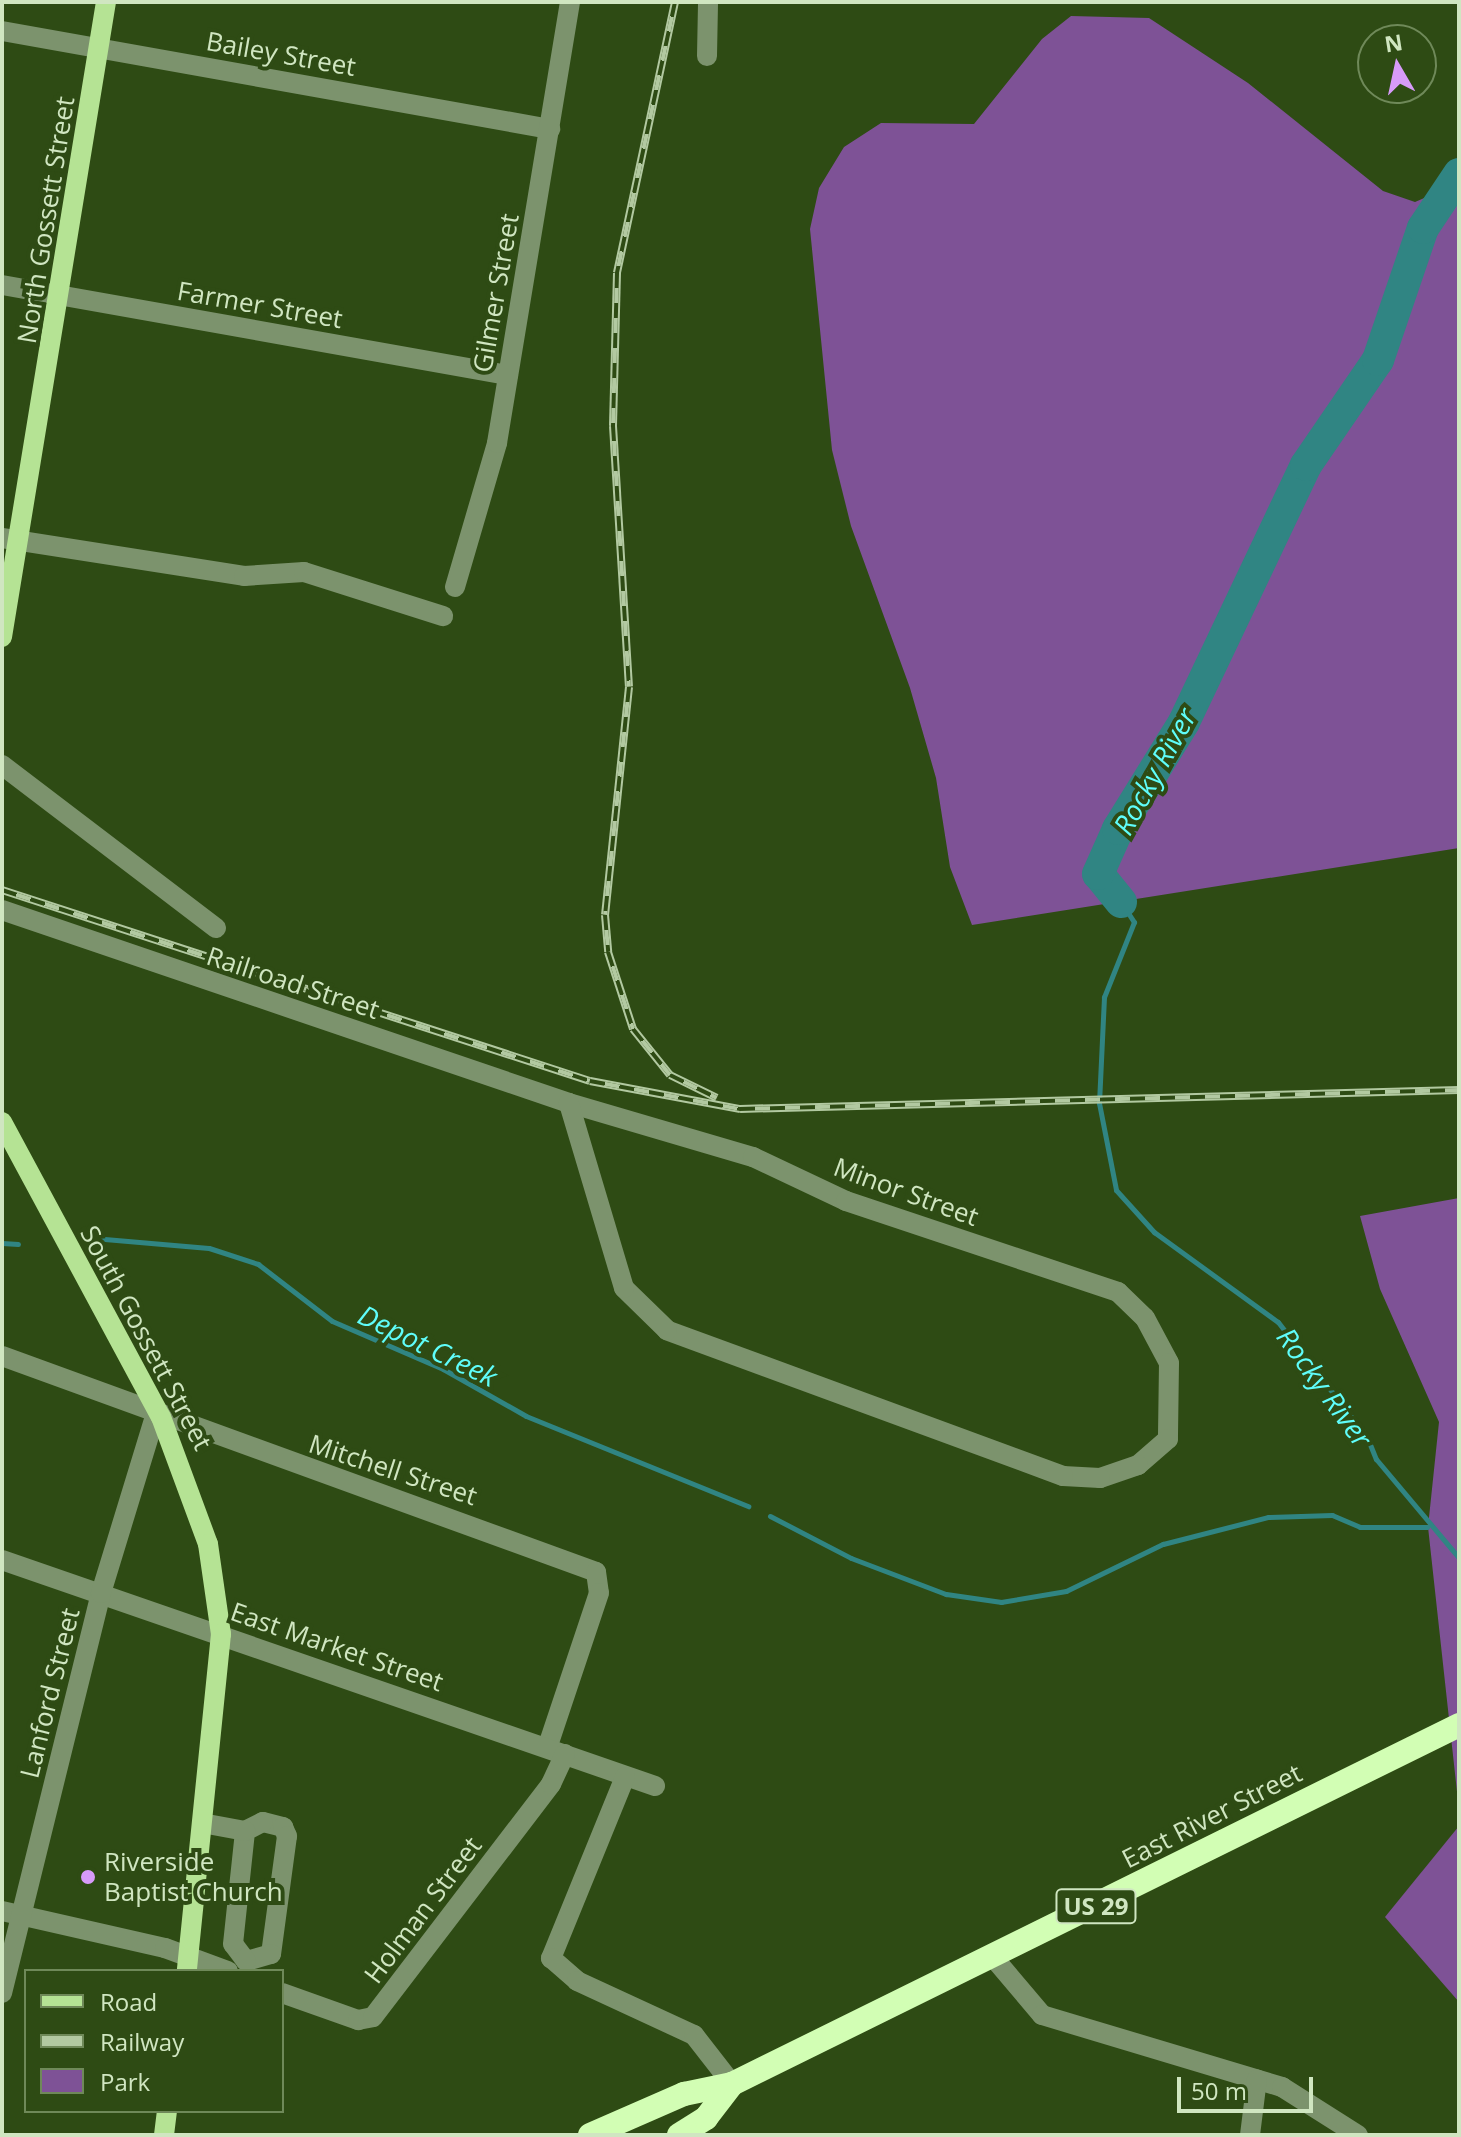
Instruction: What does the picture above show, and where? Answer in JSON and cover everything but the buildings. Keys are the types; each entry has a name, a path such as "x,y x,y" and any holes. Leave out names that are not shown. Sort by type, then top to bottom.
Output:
{"highway":[{"name":"East River Street","path":"590,2135 684,2094 732,2084 1459,1725"},
{"name":"East River Street","path":"679,2135 706,2118 732,2084"}],"main road":[{"name":"North Gossett Street","path":"11,540 62,296 106,2"},
{"path":"2,637 11,540"},
{"name":"South Gossett Street","path":"2,1122 185,1467 208,1544 221,1634 188,1964"},
{"path":"164,2135 167,2113"}],"street":[{"name":"Gilmer Street","path":"455,587 497,443 570,2"},
{"path":"707,56 708,2"},
{"name":"Bailey Street","path":"2,31 550,129"},
{"name":"Farmer Street","path":"2,285 508,375"},
{"path":"11,540 244,576 304,572 443,616"},
{"path":"2,765 216,928"},
{"name":"Railroad Street","path":"2,910 569,1103"},
{"name":"Minor Street","path":"569,1103 753,1157 846,1201 1118,1292 1145,1318 1169,1363 1168,1439 1138,1465 1100,1478 1063,1476 667,1330 624,1288 569,1103"},
{"name":"Mitchell Street","path":"2,1356 157,1410 222,1441 545,1548 596,1572 599,1593 556,1751"},
{"name":"Lanford Street","path":"2,1993 101,1593 157,1410"},
{"name":"East Market Street","path":"2,1560 655,1786"},
{"name":"Holman Street","path":"284,1994 358,2020 373,2017 551,1784 556,1751"},
{"path":"625,1777 551,1958 577,1981 694,2035 732,2084"},
{"path":"202,1823 245,1831 263,1822 283,1827 287,1836 271,1954 246,1961 233,1944"},
{"path":"227,1969 233,1944 245,1831"},
{"path":"2,1911 188,1964 220,1969"},
{"path":"993,1957 1042,2015 1257,2079 1358,2135"},
{"path":"1250,2135 1257,2079"}],"green space":[{"path":"1071,16 1149,18 1248,83 1383,191 1415,202 1459,183 1459,848 972,925 950,867 936,778 910,688 851,526 832,450 810,229 819,188 844,147 881,123 974,124 1042,39"},
{"path":"1459,1198 1459,1810 1428,1527 1439,1422 1380,1289 1360,1216"},
{"path":"1459,1826 1459,2002 1385,1917"}],"waterway":[{"name":"Rocky River","path":"1121,902 1098,874 1118,829 1184,722 1306,465 1378,360 1423,228 1459,174"},
{"name":"Rocky River","path":"1121,902 1134,922 1104,997 1099,1103 1116,1190 1154,1232 1278,1322 1367,1437 1376,1459 1459,1558"},
{"name":"Depot Creek","path":"93,1238 209,1248 258,1264 332,1321 443,1369 526,1416 748,1506"},
{"name":"Depot Creek","path":"2,1243 18,1244"},
{"name":"Depot Creek","path":"770,1516 851,1558 946,1594 1001,1602 1066,1591 1163,1544 1268,1517 1332,1515 1360,1527 1427,1527"}],"railway":[{"path":"675,2 617,273 613,426 629,687 605,915 608,952 633,1029 670,1075 717,1098"},
{"path":"2,890 590,1081 740,1109 1459,1090"}],"place":[{"name":"Riverside Baptist Church","path":"88,1877"}]}
